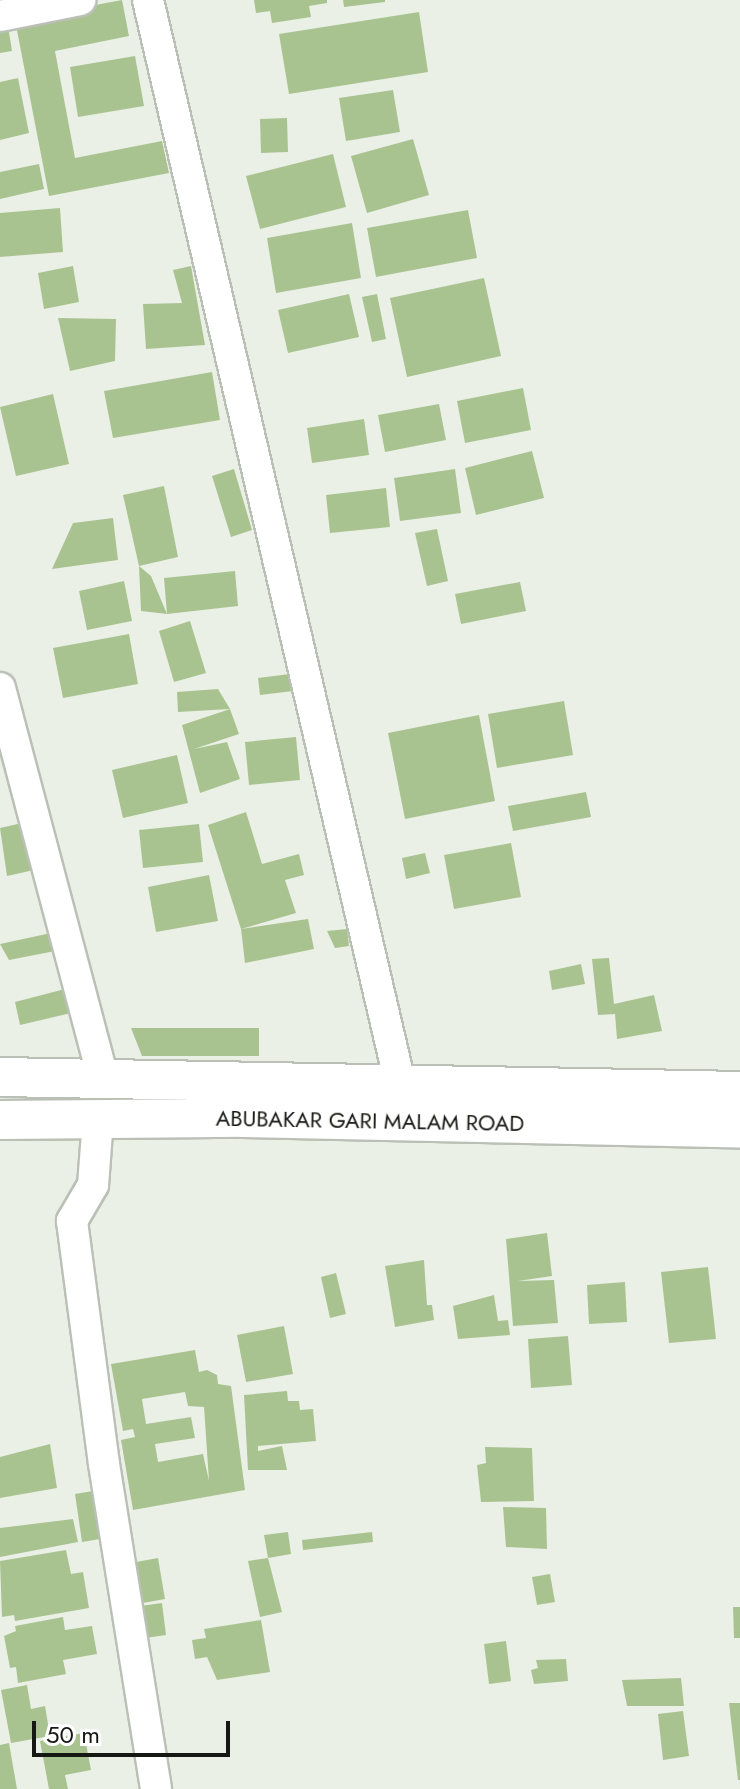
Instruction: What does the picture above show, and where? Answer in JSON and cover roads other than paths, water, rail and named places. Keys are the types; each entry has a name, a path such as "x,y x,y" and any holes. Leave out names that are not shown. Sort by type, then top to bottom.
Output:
{"street":[{"path":"0,16 80,0"},
{"path":"148,0 400,1083"},
{"path":"0,688 103,1077"},
{"path":"0,1077 740,1091"},
{"path":"98,1119 93,1185 72,1221 106,1479 156,1789"},
{"name":"ABUBAKAR GARI MALAM ROAD","path":"0,1120 740,1128"}]}
